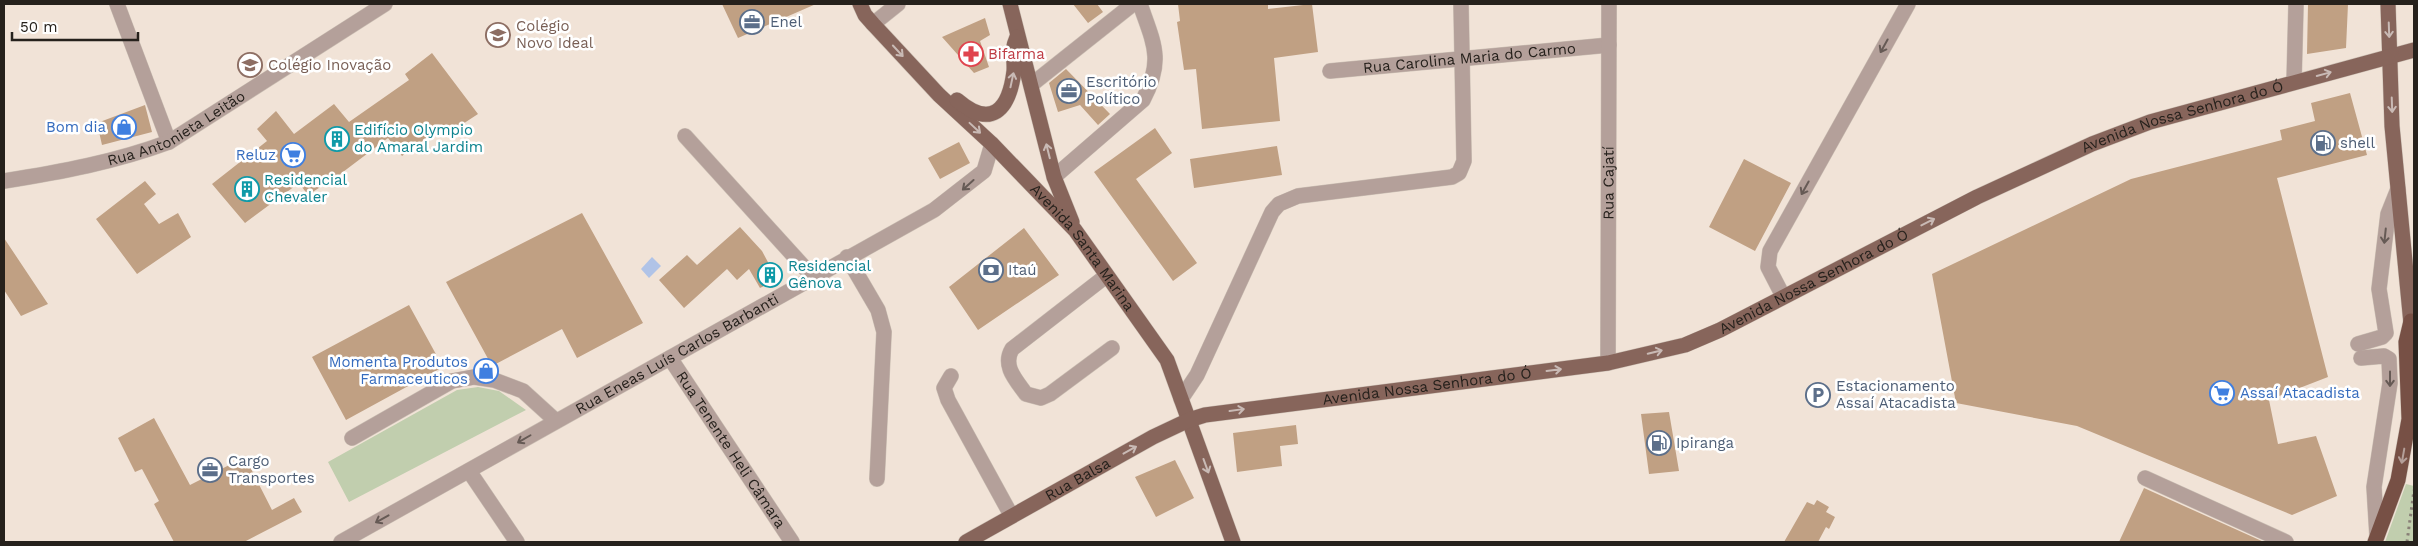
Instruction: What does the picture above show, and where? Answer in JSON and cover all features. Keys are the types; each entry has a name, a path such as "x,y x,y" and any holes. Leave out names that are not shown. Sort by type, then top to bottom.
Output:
{"highway":[{"path":"2376,539 2398,480 2409,419 2406,342 2411,321"}],"main road":[{"path":"1010,4 1054,177 1075,230"},
{"path":"2388,4 2392,126 2414,355"},
{"name":"Avenida Santa Marina","path":"863,12 939,95 992,144 1075,230 1167,360 1233,542"},
{"path":"939,95 952,96 969,110 982,116 994,114 1000,110 1009,93 1014,70 1012,50 1018,35"},
{"name":"Avenida Nossa Senhora do Ó","path":"1189,420 1233,410 1608,363 1685,345 1720,330 1977,197 2092,144 2150,122 2414,50"},
{"name":"Rua Balsa","path":"966,542 1011,515 1153,437 1189,420"}],"street":[{"path":"117,4 169,142"},
{"name":"Rua Antonieta Leitão","path":"4,181 89,167 132,156 169,142 385,4"},
{"path":"863,12 898,4"},
{"path":"1031,85 1133,4"},
{"path":"1054,177 1143,100 1152,83 1156,67 1155,46 1140,4"},
{"path":"1181,398 1197,375 1272,212 1279,204 1298,196 1452,177 1459,173 1464,161 1461,4"},
{"name":"Rua Cajatí","path":"1608,363 1609,4"},
{"path":"1783,296 1768,267 1770,251 1908,4"},
{"path":"2294,82 2296,4"},
{"name":"Rua Carolina Maria do Carmo","path":"1330,70 1609,46"},
{"path":"685,136 813,277"},
{"name":"Rua Eneas Luís Carlos Barbanti","path":"341,542 934,210 962,190 984,170 992,144"},
{"path":"2376,539 2374,487 2390,383 2386,333 2379,289 2388,214 2398,189"},
{"path":"847,257 878,310 884,332 877,479"},
{"path":"1106,276 1012,348 1008,356 1008,364 1026,394 1041,398 1050,394 1112,348"},
{"path":"2386,333 2360,351 2384,356 2389,359"},
{"name":"Rua Tenente Heli Câmara","path":"670,358 792,542"},
{"path":"951,376 944,388 948,400 1011,515"},
{"path":"352,438 452,382 474,378 494,380 523,391 556,420"},
{"path":"469,471 517,542"},
{"path":"2145,478 2286,542"}],"path":[{"path":"2407,542 2414,490"}],"green space":[{"path":"478,387 499,391 526,410 349,502 328,462 457,390"},
{"path":"2406,484 2414,486 2414,542 2385,542"}],"water":[{"path":"652,257 661,266 649,278 641,269"}],"building":[{"name":"Enel","path":"722,4 816,4 738,38"},
{"path":"1073,4 1097,4 1103,12 1088,23"},
{"path":"1178,4 1268,4 1268,9 1312,4 1318,52 1274,58 1280,121 1202,129 1196,69 1184,70 1177,22 1180,21"},
{"path":"2308,4 2348,4 2346,48 2307,54"},
{"name":"Bifarma","path":"985,18 990,35 980,41 989,67 974,73 942,37"},
{"path":"432,53 478,114 449,133 443,126 402,156 388,138 339,175 308,195 299,183 245,223 212,184 267,141 257,129 276,111 294,134 334,104 349,122 409,80 405,74"},
{"name":"Escritório Político","path":"1066,69 1110,114 1098,125 1080,105 1058,112 1049,83"},
{"path":"2350,93 2367,155 2277,178 2328,377 2269,400 2278,444 2316,436 2337,496 2292,515 2077,426 1956,403 1932,274 2131,179 2282,140 2280,130 2315,121 2311,103"},
{"name":"Bom dia","path":"145,105 152,132 102,145 97,123"},
{"path":"1155,128 1172,153 1136,179 1197,263 1173,281 1094,172"},
{"path":"959,142 970,163 940,179 928,158"},
{"path":"1277,146 1282,175 1194,188 1190,159"},
{"path":"1744,159 1791,183 1755,251 1709,227"},
{"path":"145,181 156,194 144,204 159,224 178,213 191,237 137,274 96,219"},
{"path":"582,213 643,323 577,358 562,329 492,366 446,282"},
{"path":"740,227 762,251 777,279 760,288 749,269 737,280 727,269 684,308 659,280 687,255 697,265"},
{"path":"1024,228 1059,275 978,330 949,287"},
{"path":"4,238 48,304 21,316 4,290"},
{"path":"409,305 443,367 346,420 312,357"},
{"name":"Ipiranga","path":"1669,412 1679,471 1649,474 1641,414"},
{"path":"154,418 190,485 245,457 272,510 294,498 302,512 244,542 174,542 154,504 159,501 142,469 135,472 118,438"},
{"path":"1296,425 1298,444 1280,446 1282,466 1237,472 1233,433"},
{"path":"1175,460 1194,498 1156,517 1135,477"},
{"path":"2144,488 2264,542 2119,542"},
{"path":"1817,500 1829,507 1826,512 1835,517 1829,529 1826,527 1818,542 1784,542 1807,502 1814,505"}],"place":[{"name":"Enel","path":"752,22"},
{"name":"Colégio Novo Ideal","path":"498,35"},
{"name":"Bifarma","path":"971,54"},
{"name":"Colégio Inovação","path":"250,65"},
{"name":"Escritório Político","path":"1069,91"},
{"name":"Bom dia","path":"124,127"},
{"name":"Edifício Olympio do Amaral Jardim","path":"337,139"},
{"name":"shell","path":"2323,143"},
{"name":"Reluz","path":"293,155"},
{"name":"Residencial Chevaler","path":"247,189"},
{"name":"Itaú","path":"991,270"},
{"name":"Residencial Gênova","path":"770,275"},
{"name":"Momenta Produtos Farmaceuticos","path":"486,371"},
{"name":"Assaí Atacadista","path":"2222,393"},
{"name":"Estacionamento Assaí Atacadista","path":"1818,395"},
{"name":"Ipiranga","path":"1659,443"},
{"name":"Cargo Transportes","path":"210,470"}]}
